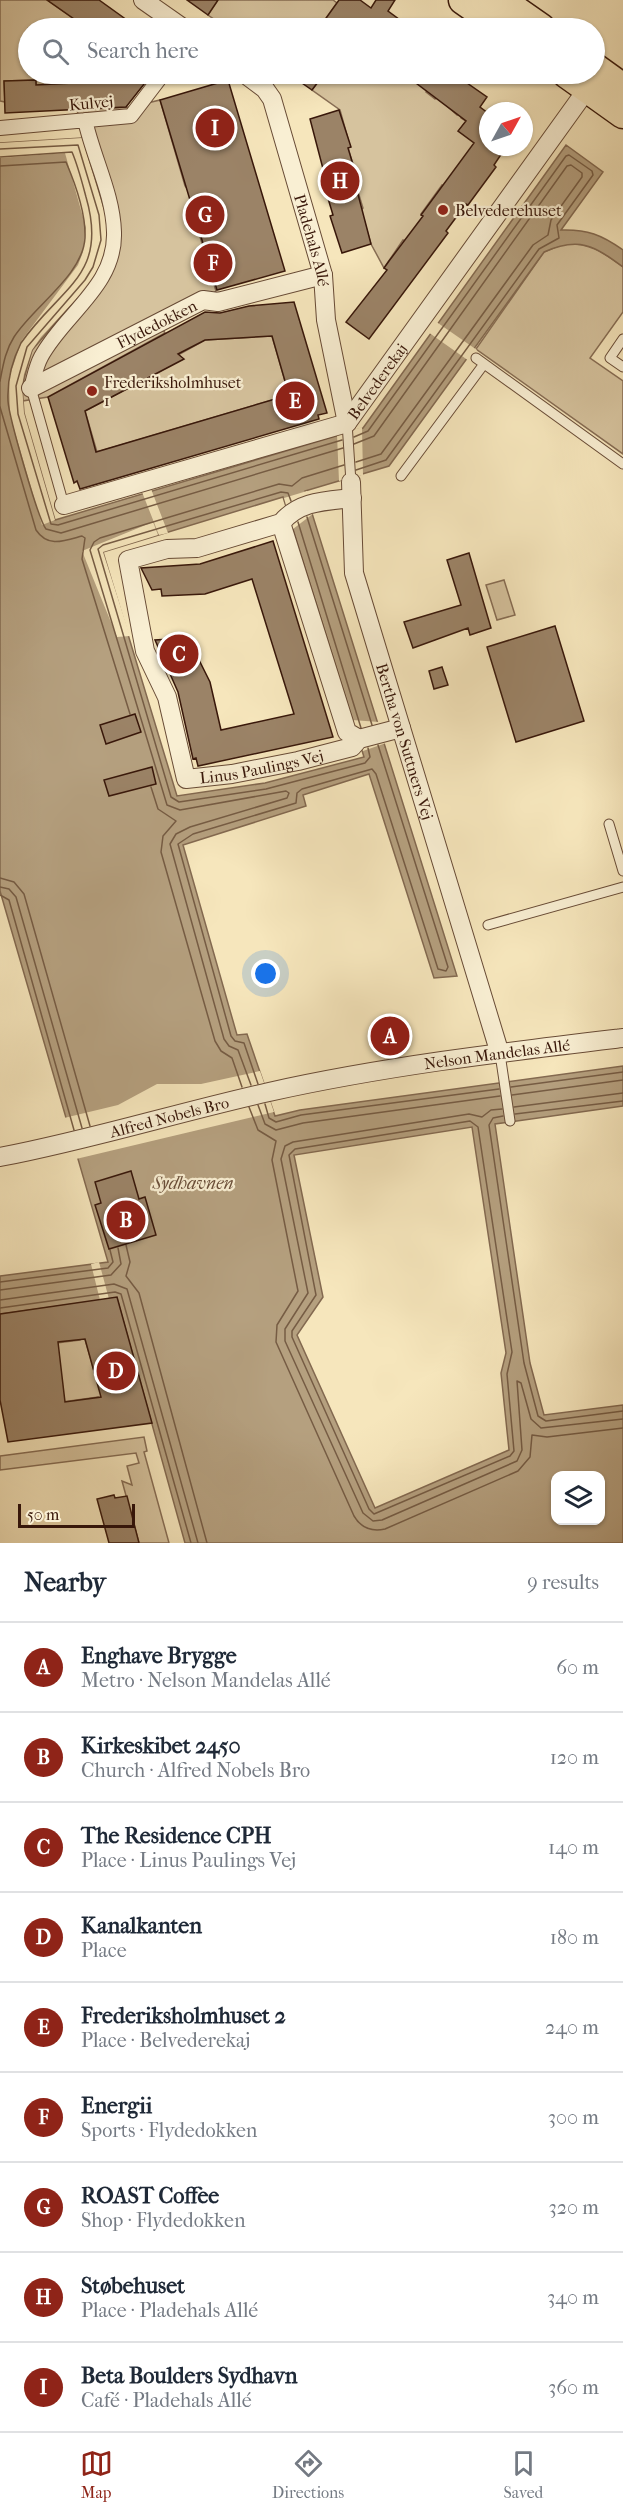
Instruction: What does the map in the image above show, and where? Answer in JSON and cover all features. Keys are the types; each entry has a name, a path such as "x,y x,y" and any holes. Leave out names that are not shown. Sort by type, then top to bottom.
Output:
{"main road":[{"path":"463,0 489,18"},
{"path":"501,0 527,18"},
{"path":"586,84 623,114"},
{"path":"596,84 623,88"}],"street":[{"path":"143,0 169,18"},
{"name":"Kulvej","path":"0,128 131,116 155,84"},
{"name":"Pladehals Allé","path":"259,84 273,99 323,275 326,320 347,423"},
{"name":"Belvederekaj","path":"64,505 347,423 425,322 582,84"},
{"path":"31,388 41,358 97,286 108,268 113,251 114,232 110,205 85,120"},
{"name":"Flydedokken","path":"31,388 203,300 218,302 323,275"},
{"name":"Linus Paulings Vej","path":"351,490 310,502 285,518 233,537 197,548 167,549 128,560 146,651 167,697 186,779 232,774 352,747 359,740 401,728"},
{"name":"Bertha von Suttners Vej","path":"351,490 354,573 500,1054"},
{"path":"285,518 348,732 359,740"},
{"name":"Nelson Mandelas Allé","path":"267,1092 343,1077 623,1038"},
{"name":"Alfred Nobels Bro","path":"0,1157 267,1092"}],"lane":[{"path":"623,339 610,358 623,368"},
{"path":"401,476 480,361 623,464"},
{"path":"31,388 64,505"},
{"name":"Bertha von Suttners Vej","path":"347,423 351,490"},
{"path":"609,824 623,871"},
{"path":"488,925 623,887"},
{"path":"500,1054 510,1121"}],"shaded area":[{"path":"0,0 47,0 73,18 18,18 18,81 4,81 5,102 0,101"},
{"path":"218,0 333,0 337,3 326,18 212,18 208,15"},
{"path":"316,84 418,84 457,115 462,115 461,118 466,121 459,131 477,143 444,186 442,185 421,214 424,217 406,241 403,240 384,268 371,244 361,210 363,208 354,179 357,177 340,110 312,90"},
{"path":"160,100 185,186 200,203 191,206 216,291 194,310 162,328 165,333 48,397 22,401 24,374 32,350 54,323 105,214 77,110 131,107"},
{"path":"563,244 588,246 623,267 623,312 590,358 623,381 623,454 476,349 544,252"},
{"path":"272,336 289,395 97,452 85,411 180,360 178,355 205,340"},
{"path":"504,580 515,615 497,620 486,585"},
{"path":"84,1336 103,1401 98,1397 33,1406 25,1347 80,1340"},
{"path":"144,1437 147,1451 144,1452 169,1543 139,1543 122,1481 132,1485 127,1466 139,1463 136,1453 0,1470 0,1456"}],"water":[{"name":"Sydhavnen","path":"82,138 105,214 76,299 32,350 22,386 24,413 55,520 363,428 566,145 603,172 561,230 587,232 608,240 623,250 623,267 595,249 577,244 556,247 544,252 389,466 305,491 457,976 434,978 369,774 303,795 306,806 183,845 237,1035 247,1034 275,1116 300,1110 623,1066 623,1106 495,1124 530,1363 544,1415 623,1405 623,1543 185,1543 117,1298 0,1314 0,1276 108,1262 0,891 0,143","holes":["283,497 364,757 265,783 177,796 103,552","472,1127 506,1353 501,1373 509,1450 375,1508 297,1335 323,1297 294,1155"]}],"pier":[{"path":"82,138 105,214 108,240 98,270 76,299 41,337 32,350 24,374 22,386 24,413 55,520 42,525 10,415 9,378 22,340 78,265 83,252 86,228 65,153 0,158 0,143"},
{"path":"435,321 477,350 469,361 428,332"},
{"path":"362,427 363,475 339,481 337,435"},
{"path":"151,489 168,533 159,535 142,492"},
{"path":"307,491 314,513 293,529 284,498"},
{"path":"153,522 158,535 103,552 130,636 117,637 82,551"},
{"path":"352,720 379,722 386,743 363,751"},
{"path":"260,1071 274,1112 76,1159 64,1118 118,1105 157,1084 201,1084"},
{"path":"99,1262 109,1299 100,1300 91,1264"}],"building":[{"path":"47,0 99,0 124,18 73,18"},
{"path":"187,0 218,0 208,15"},
{"path":"339,0 360,0 371,8 376,0 395,0 388,11 397,18 326,18"},
{"path":"4,81 18,81 18,84 144,84 126,107 5,113"},
{"path":"214,84 229,84 285,271 217,290 160,100"},
{"path":"303,84 316,84 312,90"},
{"name":"Belvederehuset","path":"417,84 468,84 487,97 484,102 479,102 479,156 500,156 494,165 496,167 446,231 448,233 369,339 346,322 387,270 384,268 474,143 458,131 466,121"},
{"path":"339,110 351,147 348,148 357,178 354,179 371,244 342,253 330,216 333,215 324,185 327,184 310,119"},
{"path":"294,302 327,413 318,415 319,419 80,489 77,481 74,483 48,397 205,312 220,313 249,306","holes":["272,336 289,395 96,452 85,411 184,359 178,354 205,340"]},
{"path":"273,541 333,737 198,766 196,758 193,759 178,692 155,640 188,638 210,682 221,730 294,714 252,579 205,594 162,596 161,589 152,590 141,568 200,564"},
{"path":"469,553 491,628 470,635 468,628 413,648 404,622 461,605 447,560"},
{"path":"555,626 584,721 516,742 487,647"},
{"path":"442,667 448,685 434,689 429,671"},
{"path":"135,714 141,732 106,744 100,725"},
{"path":"152,767 156,784 109,796 104,780"},
{"path":"131,1171 139,1199 145,1197 156,1235 109,1249 95,1205 101,1203 95,1182"},
{"path":"117,1297 152,1423 8,1442 0,1400 0,1314","holes":["85,1339 101,1397 65,1402 58,1342"]},
{"path":"114,1495 115,1498 127,1496 139,1543 109,1543 97,1499"}],"place":[{"name":"Beta Boulders Sydhavn","path":"215,128"},
{"name":"Støbehuset","path":"340,181"},
{"name":"Belvederehuset","path":"443,210"},
{"name":"ROAST Coffee","path":"205,215"},
{"name":"Energii","path":"213,263"},
{"name":"Frederiksholmhuset 1","path":"92,391"},
{"name":"Frederiksholmhuset 2","path":"295,401"},
{"name":"The Residence CPH","path":"179,654"},
{"name":"Enghave Brygge","path":"390,1036"},
{"name":"Kirkeskibet 2450","path":"126,1220"},
{"name":"Kanalkanten","path":"116,1371"}]}
